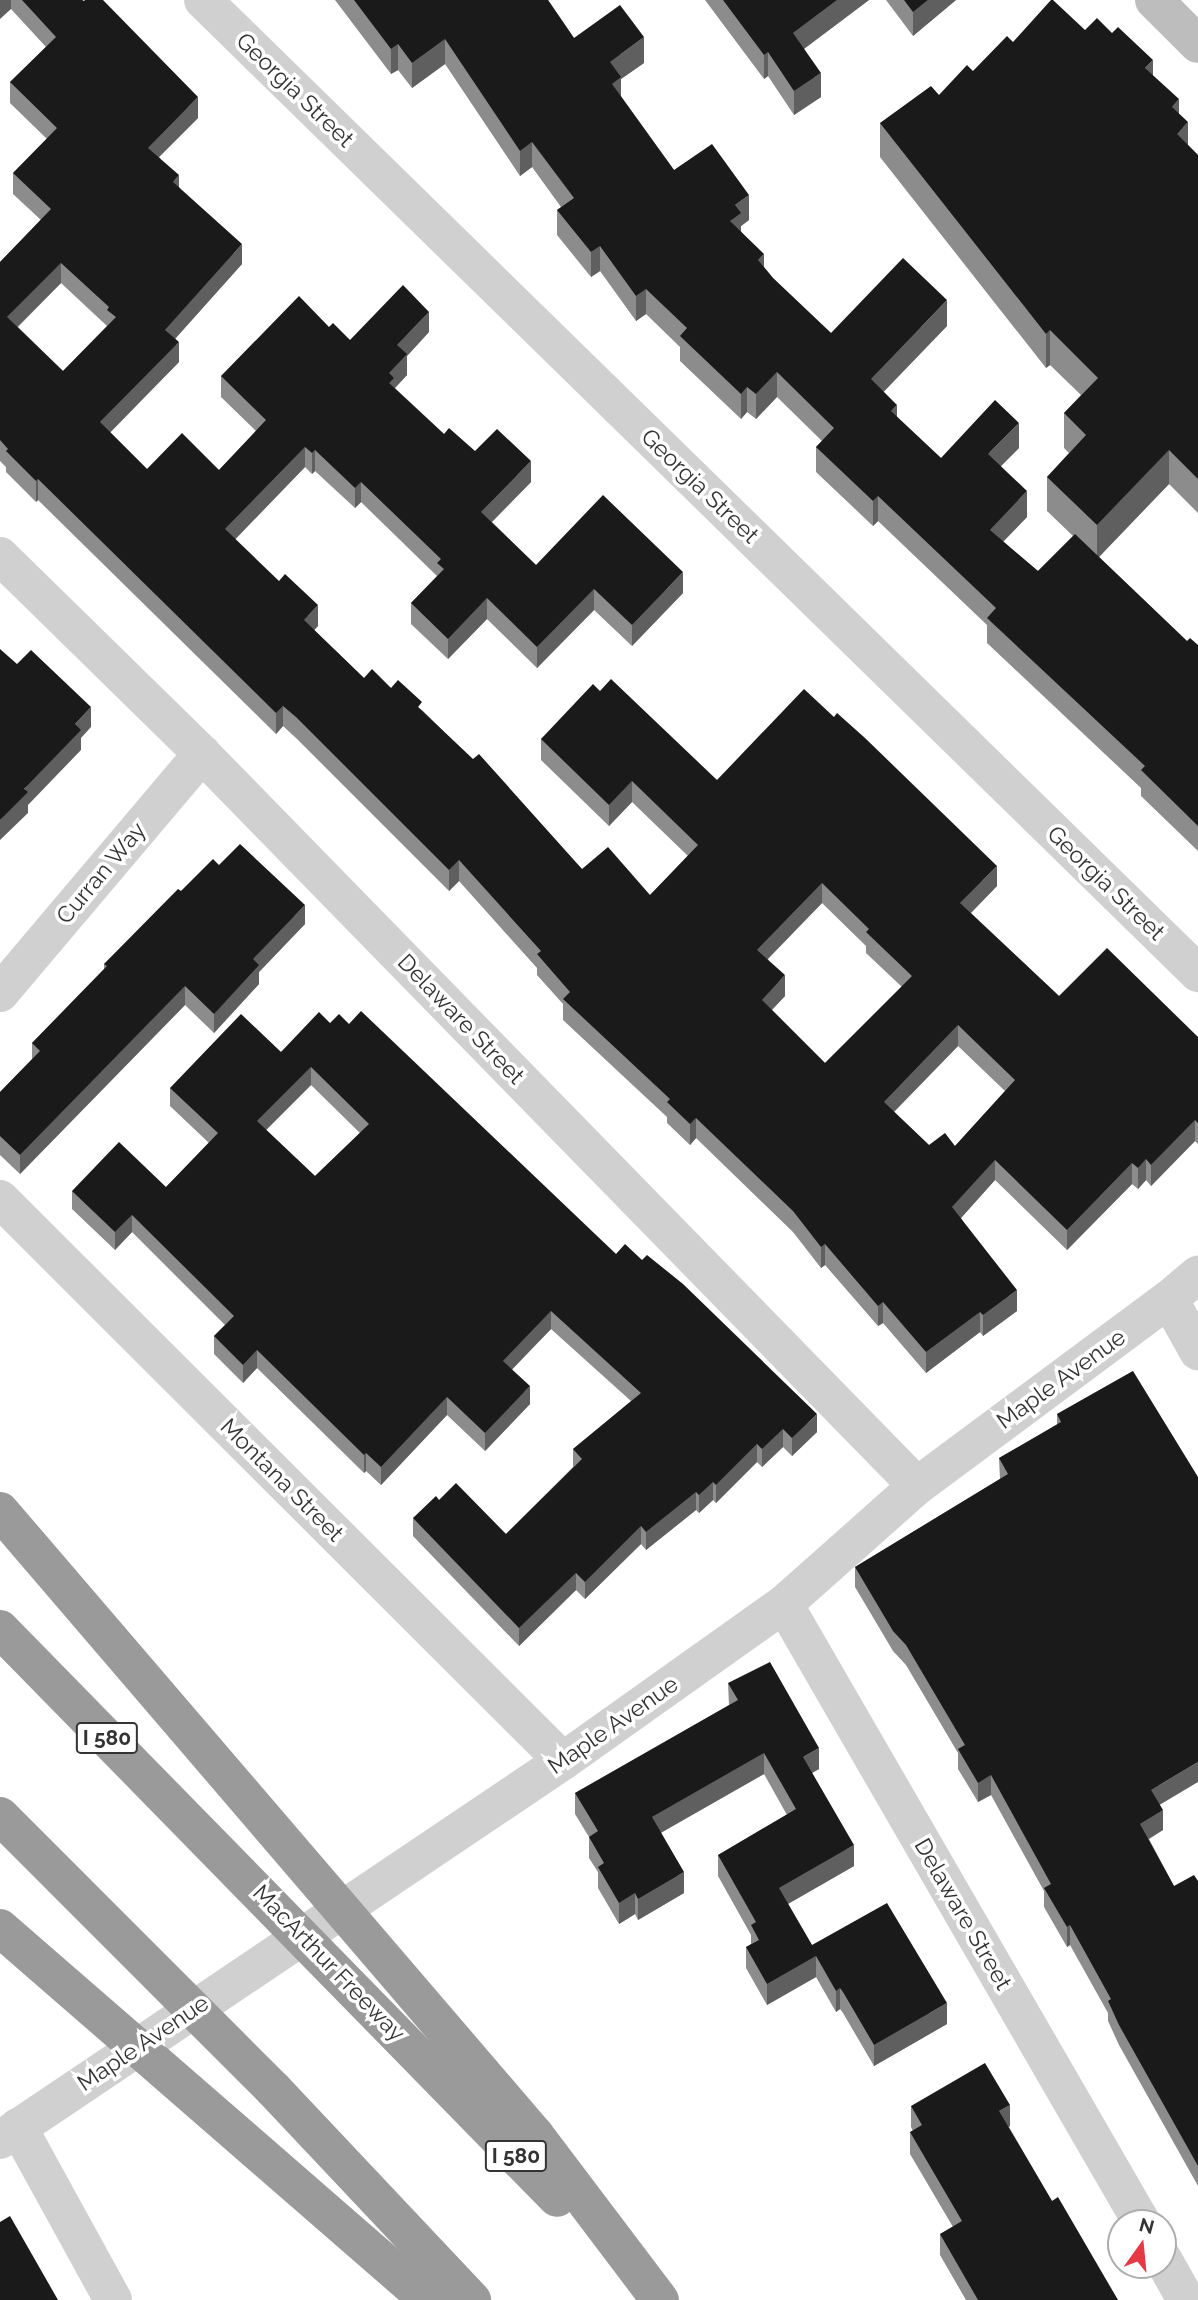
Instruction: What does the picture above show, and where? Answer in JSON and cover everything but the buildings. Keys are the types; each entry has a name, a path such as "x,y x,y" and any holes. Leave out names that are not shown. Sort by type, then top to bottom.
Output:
{"highway":[{"path":"0,1511 411,1987 535,2135 660,2300"},
{"name":"MacArthur Freeway","path":"0,1629 378,2012 654,2300"},
{"path":"0,1816 274,2090 472,2300"},
{"path":"0,1928 225,2127 428,2300"}],"main road":[{"path":"1154,0 1198,44"}],"street":[{"name":"Georgia Street","path":"203,0 1198,973"},
{"name":"Delaware Street","path":"0,556 202,754 917,1486"},
{"name":"Curran Way","path":"0,993 202,754"},
{"name":"Montana Street","path":"0,1199 564,1761"},
{"name":"Maple Avenue","path":"9,2133 564,1761 784,1604 917,1486 1198,1275"},
{"path":"1169,1299 1198,1351"},
{"name":"Delaware Street","path":"784,1604 1134,2209"},
{"path":"9,2133 113,2300"},
{"path":"1174,2279 1186,2300"}]}
